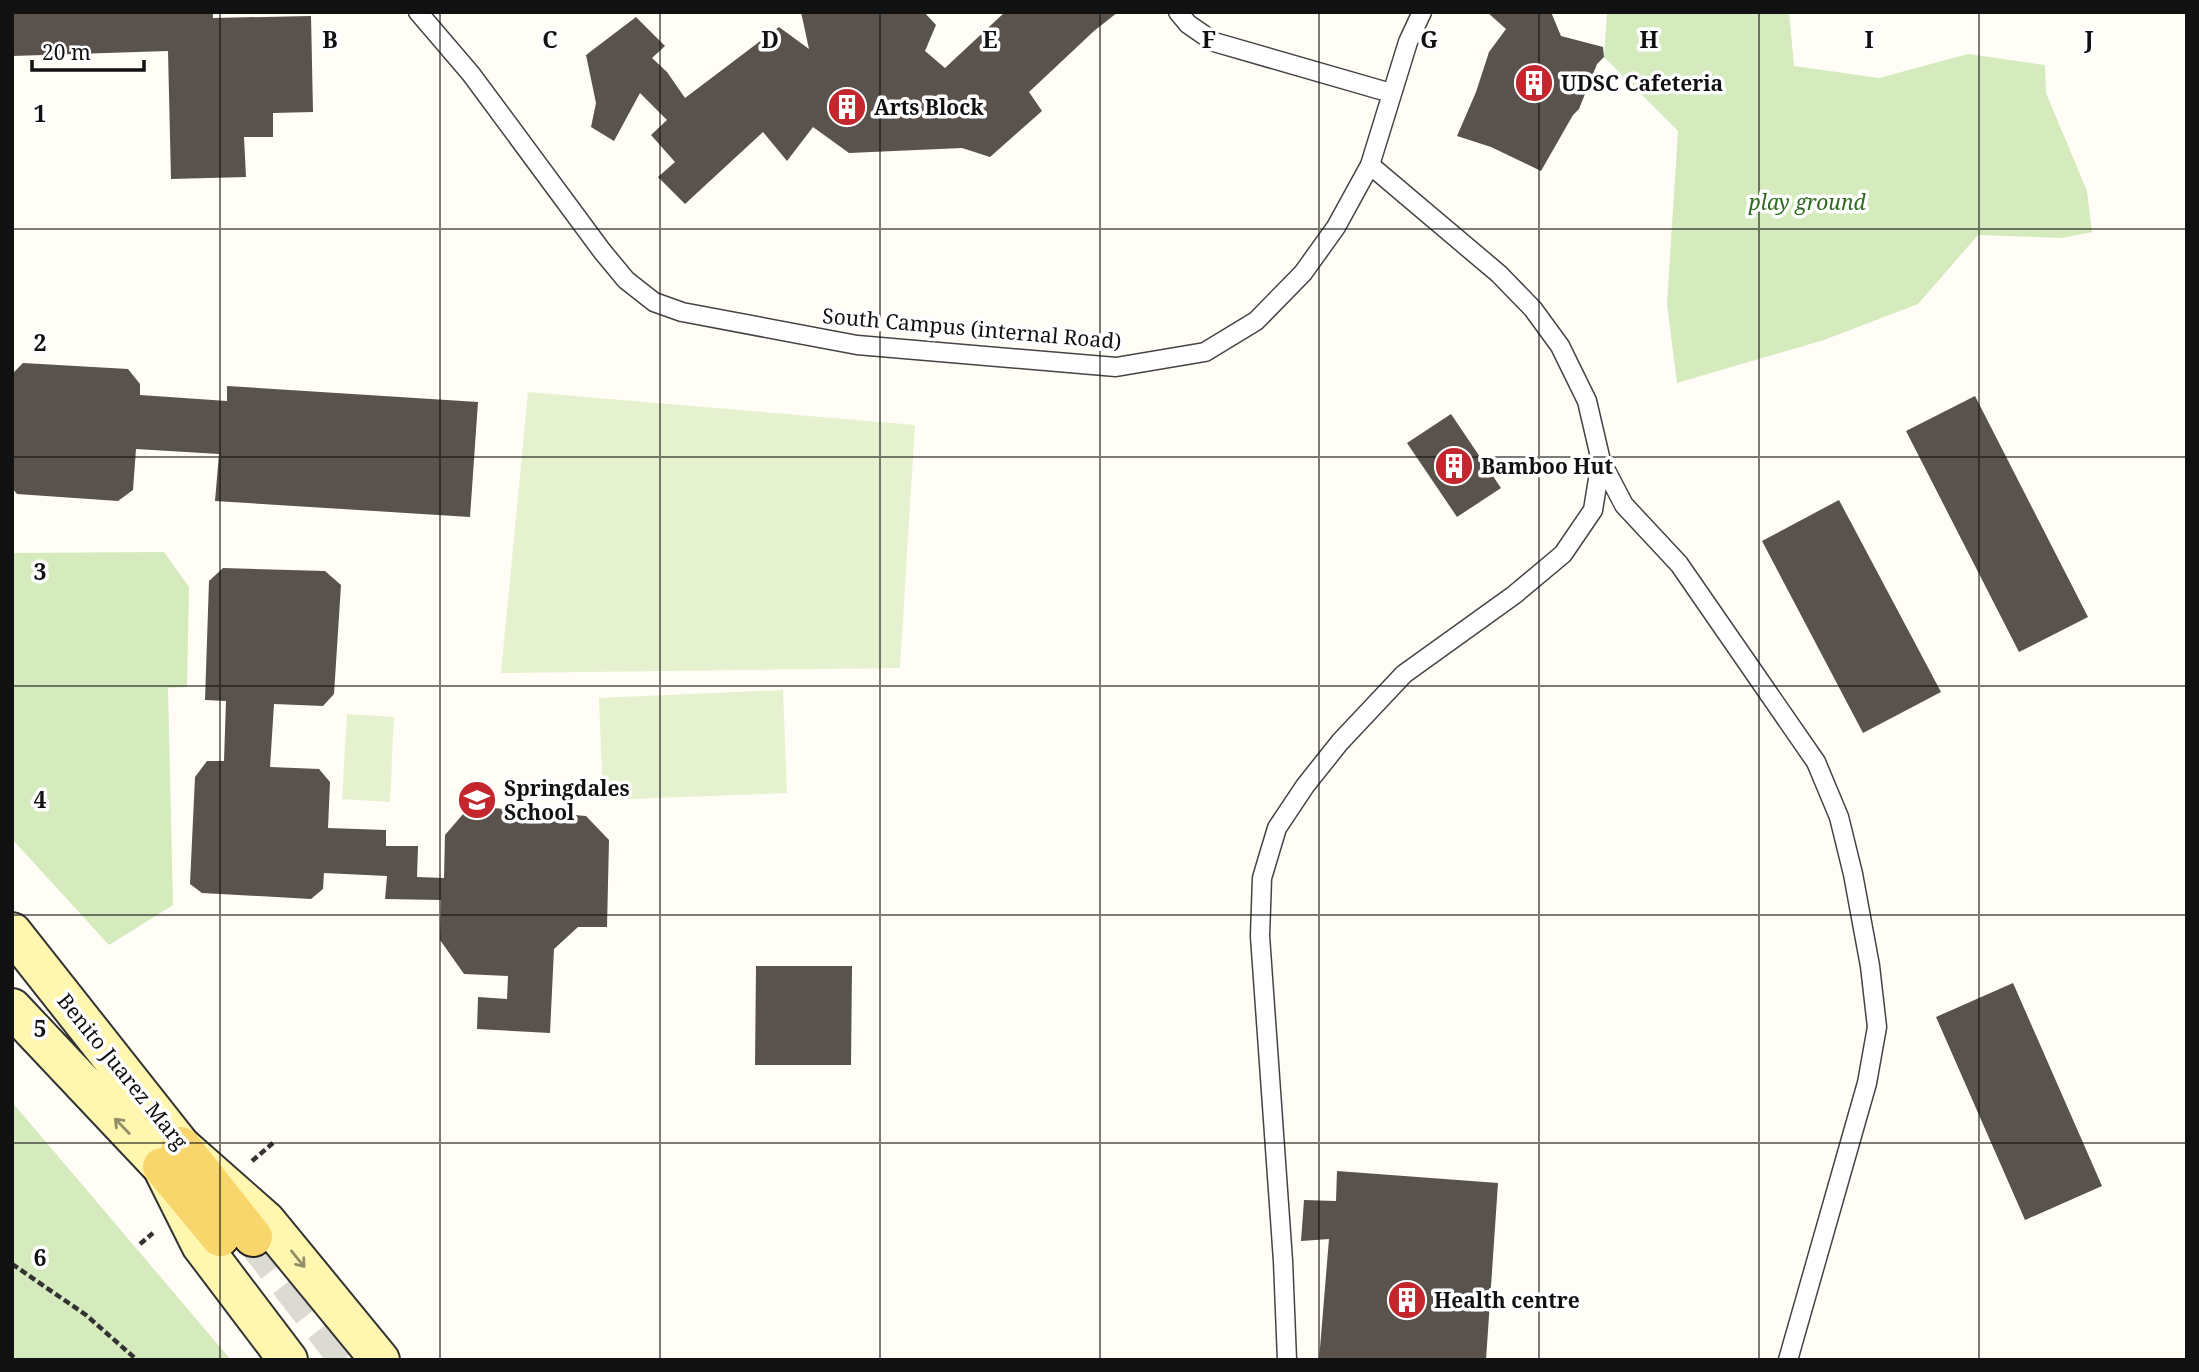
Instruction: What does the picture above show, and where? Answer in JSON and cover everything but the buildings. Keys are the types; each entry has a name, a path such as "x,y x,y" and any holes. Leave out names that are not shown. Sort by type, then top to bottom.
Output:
{"main road":[{"path":"172,1156 241,1242"}],"street":[{"name":"Benito Juarez Marg","path":"12,932 172,1156 201,1245 288,1360"},
{"name":"Benito Juarez Marg","path":"12,1009 172,1156 266,1221 380,1360"}],"lane":[{"name":"South Campus (internal Road)","path":"418,12 495,105 602,251 626,280 654,302 682,312 857,345 1116,367 1205,352 1256,321 1303,273 1336,227 1370,164 1408,42 1422,12"},
{"path":"1178,12 1188,24 1214,42 1391,93"},
{"path":"1370,164 1499,274 1533,309 1560,346 1587,401 1601,461 1623,505 1679,564 1816,762 1839,817 1870,966 1877,1027 1867,1083 1788,1360"},
{"path":"1287,1360 1283,1261 1260,936 1262,878 1278,828 1305,786 1340,742 1404,674 1514,595 1563,554 1593,510 1601,461"}],"path":[{"path":"12,1264 86,1315 137,1360"}],"green space":[{"name":"play ground","path":"1607,12 1789,12 1794,66 1879,78 1968,54 2045,65 2046,93 2087,191 2092,232 2062,238 1978,235 1918,304 1824,340 1677,383 1667,304 1678,131 1604,57"},
{"path":"528,392 915,425 900,668 501,673"},
{"path":"164,552 189,587 187,687 168,688 173,905 109,945 12,839 12,553"},
{"path":"783,690 787,793 603,800 599,698"},
{"path":"347,714 394,717 390,802 342,799"},
{"path":"12,1102 231,1360 12,1360"}],"tunnel":[{"path":"253,1237 349,1360"}],"place":[{"name":"UDSC Cafeteria","path":"1534,83"},
{"name":"Arts Block","path":"847,107"},
{"name":"Bamboo Hut","path":"1454,466"},
{"name":"Springdales School","path":"477,800"},
{"name":"Health centre","path":"1407,1300"}]}
